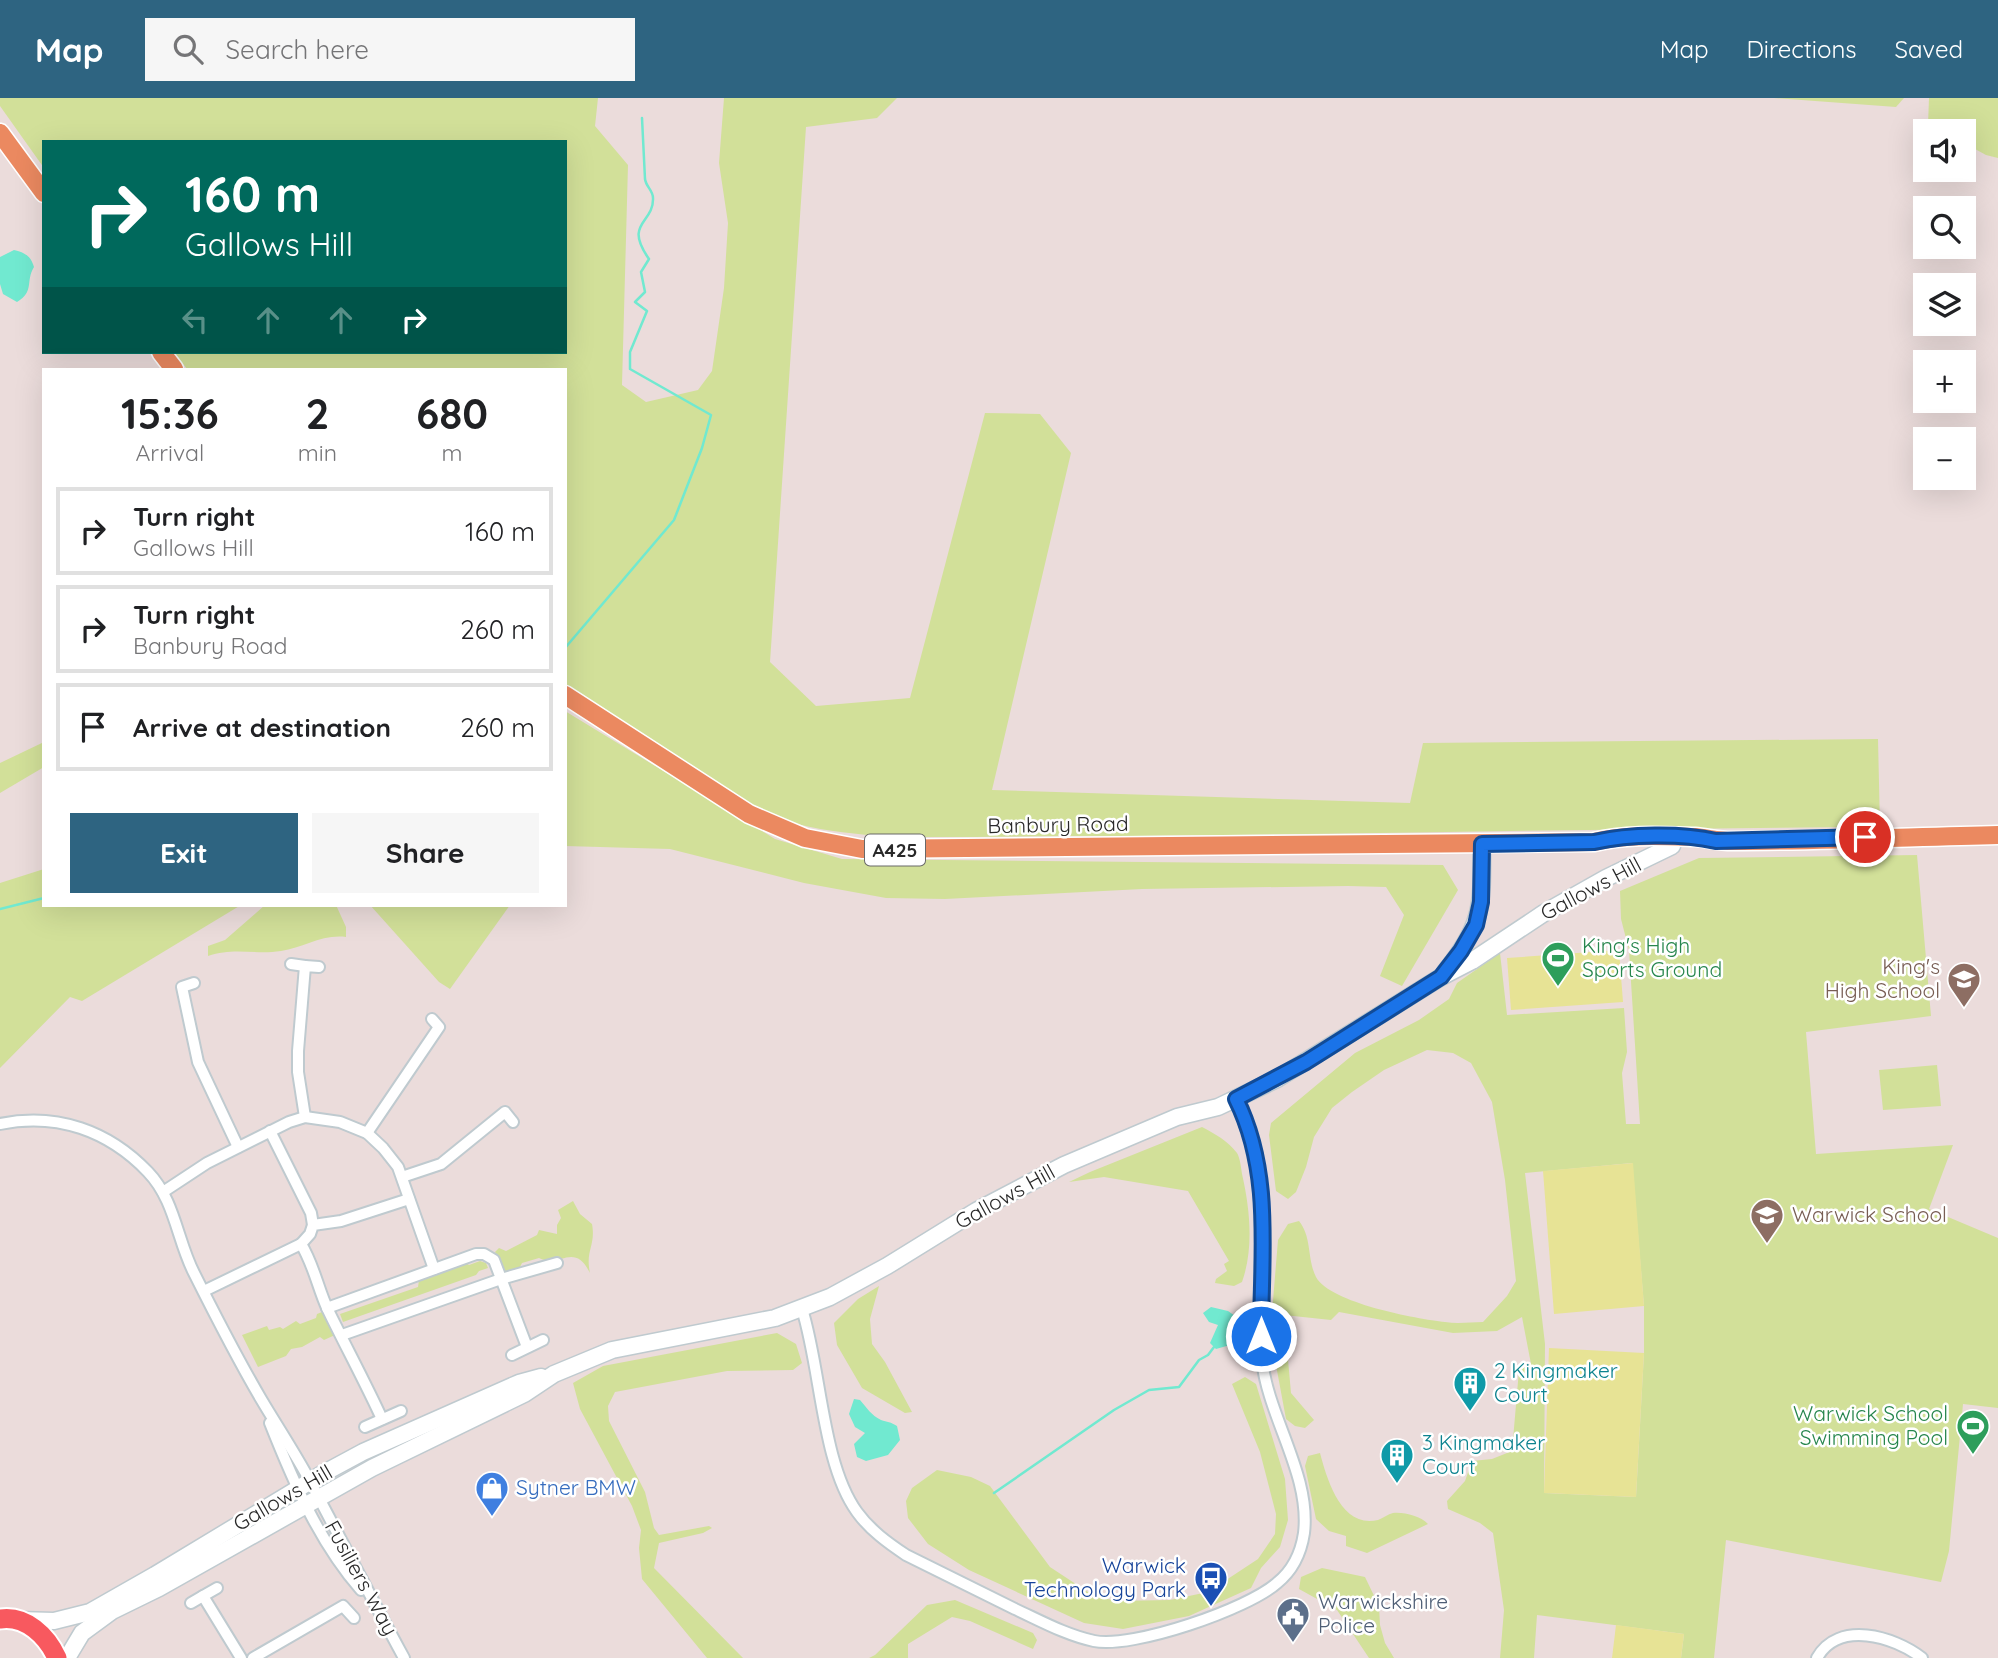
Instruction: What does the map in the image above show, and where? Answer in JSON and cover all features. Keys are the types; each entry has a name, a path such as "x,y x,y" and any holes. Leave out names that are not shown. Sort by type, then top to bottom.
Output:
{"highway":[{"path":"6,1619 34,1629 46,1638 57,1658"}],"main road":[{"path":"0,133 42,190"},
{"path":"163,354 173,368"},
{"name":"Banbury Road","path":"567,696 749,814 804,838 840,846 898,850 1482,844 1594,842 1630,837 1693,837 1716,841 1998,835"},
{"name":"Banbury Road","path":"1594,842 1618,848 1697,846 1716,841"}],"street":[{"name":"Gallows Hill","path":"1441,977 1476,925 1481,902 1482,844"},
{"name":"Gallows Hill","path":"6,1619 54,1621 90,1612 304,1484 363,1452 519,1383 554,1374 612,1350 751,1323 802,1309 856,1284 976,1211 1138,1128 1218,1107 1298,1067 1441,977 1472,961 1544,913 1606,878 1672,846"},
{"path":"1476,925 1493,933 1511,935"},
{"path":"291,964 319,967"},
{"path":"305,966 298,1051 298,1072 305,1117"},
{"path":"169,990 194,983"},
{"path":"182,987 198,1062 238,1147"},
{"path":"367,1133 436,1023 449,1035"},
{"path":"802,1309 839,1476 856,1511 867,1524 906,1555 1058,1629 1098,1642 1128,1641 1146,1637 1229,1610 1259,1597 1284,1577 1296,1559 1304,1535 1304,1511 1294,1467 1265,1379 1261,1336 1262,1199 1255,1147 1236,1099"},
{"path":"497,1103 513,1122"},
{"path":"402,1178 440,1164 505,1112"},
{"path":"163,1192 205,1164 270,1131 305,1117 340,1122 367,1133 391,1157 402,1178 434,1269"},
{"name":"Fusiliers Way","path":"0,1124 29,1120 79,1126 122,1148 150,1174 163,1192 190,1263 312,1501 404,1658"},
{"path":"204,1291 301,1244 310,1234 313,1225 311,1213 270,1131"},
{"path":"313,1225 341,1222 409,1199"},
{"path":"301,1244 309,1257 327,1308 382,1419"},
{"path":"327,1308 476,1254 484,1254 494,1260 527,1347"},
{"path":"342,1335 501,1279 557,1263"},
{"path":"512,1355 543,1339"},
{"name":"Gallows Hill","path":"67,1658 82,1633 112,1611 159,1588 419,1443 524,1394 554,1374"},
{"path":"365,1427 401,1412"},
{"path":"191,1603 217,1588"},
{"path":"337,1594 354,1618"},
{"path":"204,1596 241,1658"},
{"path":"253,1658 343,1606"},
{"path":"1816,1658 1832,1640 1855,1635 1896,1642 1922,1658"}],"shaded area":[{"path":"0,98 598,98 595,126 628,165 622,385 646,402 698,390 712,371 724,288 728,223 719,163 724,98 897,98 877,118 806,127 770,662 816,706 910,698 985,413 1040,414 1071,453 992,790 1410,803 1423,743 1878,739 1880,827 920,837 842,832 764,814 567,686 567,368 186,368 176,354 567,354 567,140 42,140 42,165 0,106"},
{"path":"1774,98 1904,98 1896,107"},
{"path":"1929,98 1998,98 1998,158 1976,150 1976,119 1928,119"},
{"path":"14,250 27,255 34,267 28,290 17,302 3,294 0,284 0,257"},
{"path":"567,712 775,839 842,859 1443,865 1458,890 1402,986 1380,976 1404,915 1386,887 1142,889 945,899 886,898 804,883 670,849 567,846"},
{"path":"42,743 42,768 0,793 0,763"},
{"name":"Warwick School","path":"1917,855 1931,1016 1806,1032 1816,1154 1953,1145 1929,1209 1998,1238 1998,1408 1963,1404 1949,1551 1941,1582 1726,1540 1714,1658 1681,1658 1684,1634 1537,1615 1534,1658 1500,1658 1504,1610 1493,1533 1480,1523 1448,1509 1447,1501 1465,1481 1472,1461 1492,1459 1512,1451 1519,1370 1531,1364 1522,1317 1497,1331 1453,1333 1339,1312 1331,1320 1284,1315 1291,1393 1314,1420 1305,1428 1295,1426 1286,1419 1276,1365 1272,1313 1278,1240 1288,1224 1299,1221 1306,1234 1316,1277 1338,1295 1375,1308 1415,1317 1450,1323 1483,1322 1507,1296 1516,1281 1505,1180 1492,1102 1471,1063 1453,1053 1427,1050 1384,1070 1332,1108 1314,1137 1296,1192 1288,1199 1276,1191 1269,1135 1271,1123 1355,1053 1419,1020 1449,999 1457,983 1500,953 1507,1015 1624,1008 1627,1052 1622,1073 1626,1124 1640,1124 1629,950 1621,919 1620,891 1699,858","holes":["1632,1163 1644,1306 1636,1497 1544,1493 1545,1344 1525,1173"]},
{"path":"42,870 42,907 238,907 82,1001 70,997 0,1068 0,883"},
{"path":"263,907 337,907 346,927 346,937 321,939 281,951 227,952 208,956 208,946 225,940"},
{"path":"372,907 509,907 450,989 439,982"},
{"path":"1619,950 1623,1002 1511,1010 1507,958"},
{"path":"1937,1065 1941,1106 1883,1110 1879,1070"},
{"path":"1202,1127 1229,1144 1237,1153 1240,1163 1249,1215 1249,1242 1242,1282 1234,1286 1215,1283 1216,1279 1227,1271 1224,1264 1229,1261 1188,1191 1104,1177 1069,1182"},
{"path":"1633,1163 1644,1306 1554,1314 1543,1171"},
{"path":"573,1201 580,1214 592,1224 590,1273 584,1264 572,1257 554,1260 539,1258 506,1272 495,1252 499,1248 506,1251 537,1235 539,1230 557,1234 557,1225 561,1218 558,1210"},
{"path":"480,1261 486,1263 488,1268 476,1275 343,1322 340,1314 418,1287 419,1280 466,1263 469,1265"},
{"path":"879,1286 870,1319 872,1344 912,1412 905,1413 862,1388 837,1345 834,1323 858,1299"},
{"path":"1211,1307 1228,1311 1238,1318 1239,1335 1230,1345 1216,1349 1210,1343 1218,1325 1209,1322 1203,1313"},
{"path":"322,1312 335,1335 324,1340 320,1337 302,1347 291,1349 286,1356 258,1367 242,1335 267,1326 269,1330 280,1327 283,1329 296,1321 300,1324 316,1318 317,1314"},
{"path":"777,1333 796,1344 802,1363 793,1370 727,1371 615,1392 608,1406 609,1421 645,1492 654,1528 659,1535 709,1526 712,1528 703,1533 659,1543 654,1568 743,1658 707,1658 642,1579 639,1548 641,1530 632,1506 580,1409 573,1383 603,1366"},
{"path":"1549,1348 1644,1353 1636,1497 1544,1493"},
{"path":"1245,1377 1256,1384 1285,1479 1288,1520 1280,1547 1261,1568 1251,1588 1189,1616 1123,1629 1084,1623 969,1570 928,1544 908,1518 906,1501 912,1488 937,1470 971,1477 990,1486 1050,1567 1094,1596 1117,1601 1170,1600 1208,1592 1258,1559 1275,1534 1276,1514 1260,1452 1232,1384"},
{"path":"854,1399 860,1400 881,1420 897,1426 900,1440 888,1455 866,1461 857,1457 854,1444 865,1433 855,1427 849,1414"},
{"path":"1320,1453 1338,1500 1354,1517 1365,1521 1378,1520 1391,1514 1402,1513 1417,1517 1428,1524 1367,1553 1346,1546 1346,1536 1329,1531 1316,1519 1305,1466 1308,1456"},
{"path":"1322,1568 1365,1577 1379,1606 1385,1643 1394,1658 1369,1658 1337,1610 1299,1589 1301,1577"},
{"path":"955,1600 1033,1633 1037,1640 1033,1649 970,1621 952,1617 908,1644 908,1658 869,1658 927,1605"},
{"path":"1616,1625 1684,1634 1681,1658 1612,1658"}],"waterway":[{"path":"567,646 674,520 702,448 711,415 630,369 630,352 647,311 635,302 645,292 641,272 649,259 642,247 639,230 652,207 653,198 645,179 642,118"},
{"path":"0,909 42,898"},
{"path":"994,1493 1114,1410 1149,1390 1179,1387 1199,1360 1208,1355 1214,1347"}],"place":[{"name":"King's High Sports Ground","path":"1558,988"},
{"name":"King's High School","path":"1964,1009"},
{"name":"Warwick School","path":"1767,1245"},
{"name":"2 Kingmaker Court","path":"1470,1413"},
{"name":"Warwick School Swimming Pool","path":"1973,1456"},
{"name":"3 Kingmaker Court","path":"1397,1485"},
{"name":"Sytner BMW","path":"492,1518"},
{"name":"Warwick Technology Park","path":"1211,1608"},
{"name":"Warwickshire Police","path":"1293,1644"}],"route":[{"path":"1261,1336 1263,1211 1256,1153 1249,1128 1236,1099 1306,1062 1441,977 1470,939 1476,925 1481,902 1482,844 1594,842 1630,837 1693,837 1716,841 1865,837"}]}
